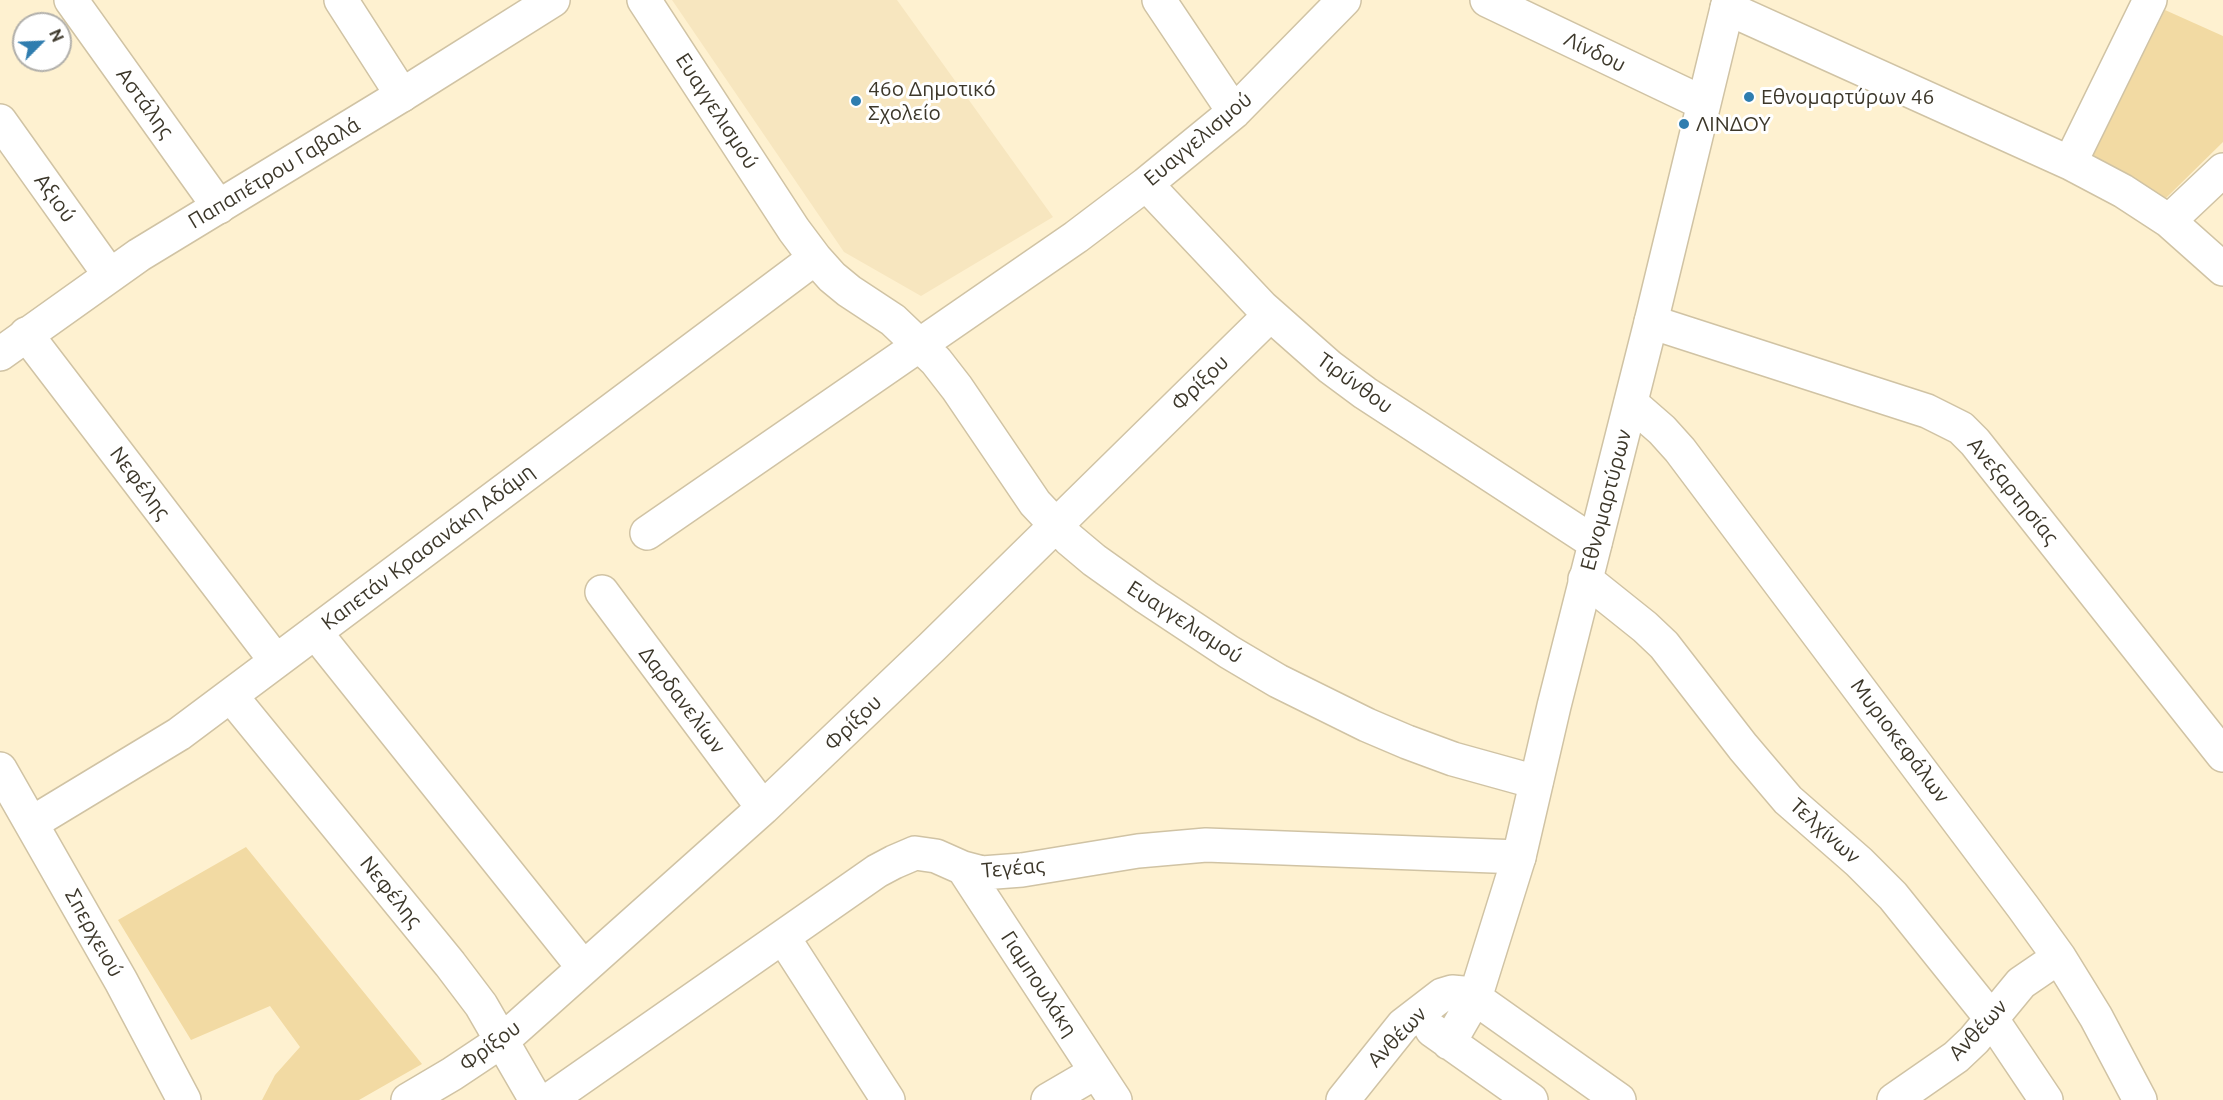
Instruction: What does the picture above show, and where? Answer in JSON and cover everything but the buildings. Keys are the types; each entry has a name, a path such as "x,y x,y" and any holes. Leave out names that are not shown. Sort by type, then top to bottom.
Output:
{"street":[{"name":"Αστάλης","path":"71,0 219,207"},
{"path":"341,0 402,95"},
{"name":"Παπαπέτρου Γαβαλά","path":"0,354 109,274 553,0"},
{"name":"Ευαγγελισμού","path":"644,0 815,258 832,278 893,320 920,344 957,388 1035,503 1055,525 1114,576 1229,652 1278,681 1407,742 1454,759 1536,782"},
{"path":"1159,0 1234,112"},
{"name":"Ευαγγελισμού","path":"648,533 1076,237 1146,184 1234,112 1344,0"},
{"name":"Λίνδου","path":"1487,0 1703,103"},
{"path":"2070,163 2150,0"},
{"path":"1728,4 2070,163 2123,191 2169,221 2223,269"},
{"name":"Εθνομαρτύρων","path":"1449,1043 1469,995 1519,857 1585,579 1652,322 1728,4"},
{"name":"Αξιού","path":"0,121 109,274"},
{"path":"2169,221 2223,170"},
{"name":"Τιρύνθου","path":"1146,184 1270,315 1298,340 1365,393 1595,543"},
{"name":"Καπετάν Κρασανάκη Αδάμη","path":"32,823 179,734 815,258"},
{"name":"Φρίξου","path":"408,1100 502,1040 763,808 924,654 1270,315"},
{"name":"Ανεξαρτησίας","path":"1652,322 1927,411 1960,428 1975,442 2223,755"},
{"name":"Νεφέλης","path":"26,334 276,661"},
{"name":"Μυριοκεφάλων","path":"1631,403 1662,430 1680,450 1953,811 2059,957 2096,1017 2140,1100"},
{"name":"Τελχίνων","path":"1585,579 1664,645 1788,800 1859,862 1893,896 1991,1018 2046,1100"},
{"name":"Δαρδανελίων","path":"602,592 763,808"},
{"path":"315,632 584,967"},
{"name":"Νεφέλης","path":"231,696 481,1005 536,1100"},
{"name":"Σπερχειού","path":"0,769 121,981 184,1100"},
{"name":"Τεγέας","path":"549,1100 877,871 906,856 925,853 973,872 996,873 1138,851 1206,845 1519,857"},
{"name":"Γιαμπουλάκη","path":"963,868 1115,1100"},
{"path":"783,937 888,1100"},
{"name":"Ανθέων","path":"1894,1100 1956,1057 1974,1040 2022,982 2059,957"},
{"name":"Ανθέων","path":"1343,1100 1392,1038 1414,1016 1442,995 1469,995"},
{"path":"1469,995 1619,1100"},
{"path":"1414,1016 1531,1100"},
{"path":"1048,1100 1096,1072"}],"shaded area":[{"name":"46ο Δημοτικό Σχολείο","path":"672,0 897,0 1053,217 921,296 844,252"},
{"path":"2165,10 2223,36 2223,142 2166,198 2087,168"},
{"path":"246,847 422,1064 359,1100 262,1100 275,1075 300,1047 270,1006 191,1040 118,920"}],"place":[{"name":"Εθνομαρτύρων 46","path":"1749,97"},
{"name":"46ο Δημοτικό Σχολείο","path":"856,101"},
{"name":"ΛΙΝΔΟΥ","path":"1684,124"}]}
